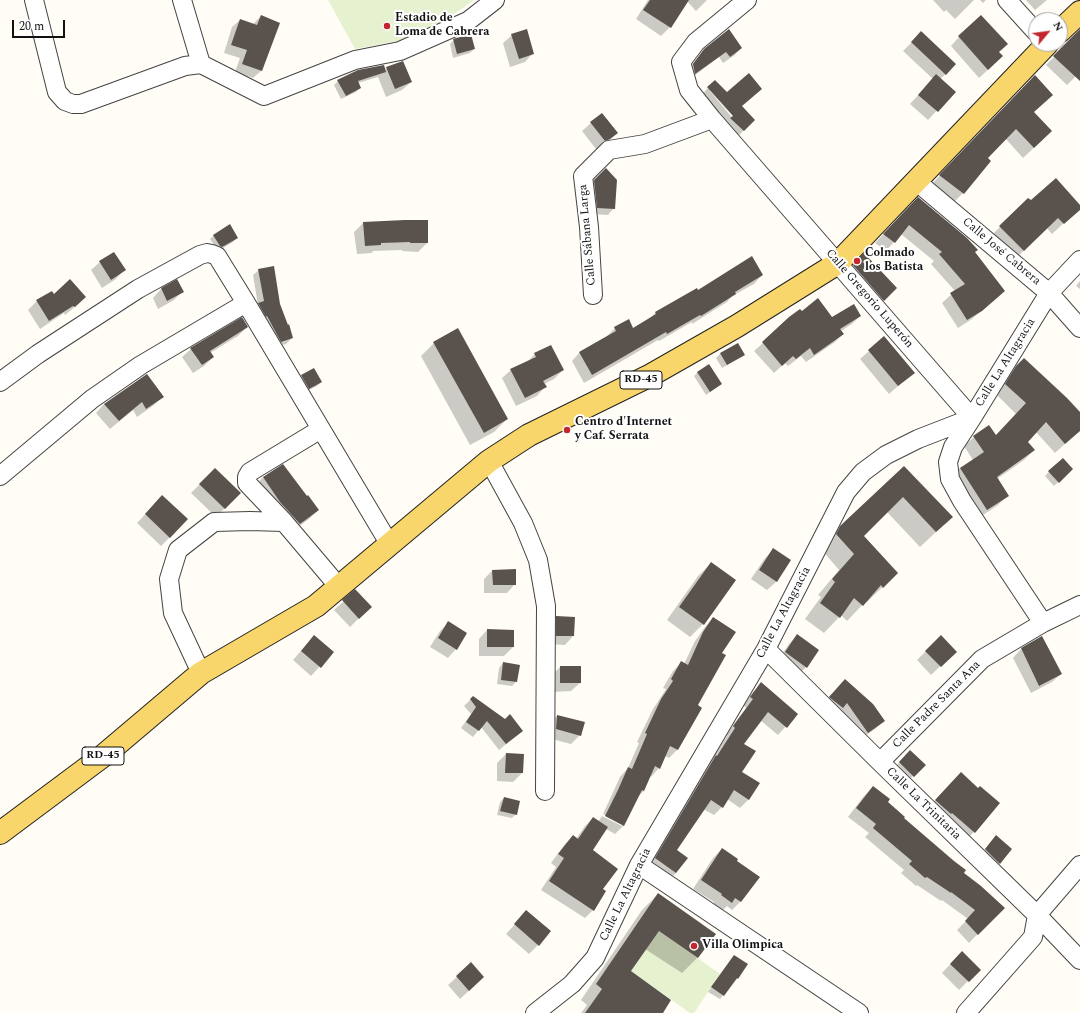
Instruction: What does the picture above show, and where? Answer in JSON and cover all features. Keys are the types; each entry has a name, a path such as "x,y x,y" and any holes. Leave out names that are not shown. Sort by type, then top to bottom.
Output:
{"main road":[{"path":"1068,23 1080,12"},
{"name":"RD-45","path":"0,833 103,756 201,673 316,606 489,461 529,435 651,375 738,326 838,263 917,182 1039,52"}],"street":[{"path":"34,0 57,92 65,102 73,104 81,104 185,66 201,64 264,96 355,60 400,51 468,21 494,0"},
{"path":"182,0 201,64"},
{"name":"Calle Gregorio Luperón","path":"747,0 696,42 681,62 689,90 712,119 972,418"},
{"path":"1008,0 1028,23"},
{"name":"Calle Sábana Larga","path":"593,295 589,227 583,176 609,150 645,144 712,119"},
{"name":"Calle José Cabrera","path":"917,182 1049,293 1080,328"},
{"path":"0,382 38,354 138,289 200,255 207,253 217,256 246,302 390,545"},
{"name":"Calle La Altagracia","path":"535,1013 572,984 595,958 639,865 766,648 821,541 832,516 846,492 863,472 886,455 918,439 972,418 1049,293 1080,260"},
{"path":"0,476 92,399 141,365 246,302"},
{"path":"972,418 953,447 948,462 950,479 962,501 1043,623"},
{"path":"321,429 250,472 247,477 247,483 284,522 339,587"},
{"path":"489,461 524,523 538,560 546,606 544,791"},
{"path":"201,673 173,613 169,579 178,550 214,522 284,522"},
{"name":"Calle Padre Santa Ana","path":"880,762 982,659 1043,623 1080,605"},
{"name":"Calle La Trinitaria","path":"766,648 1037,915 1080,960"},
{"path":"639,865 859,1013"},
{"path":"966,1013 1033,937 1037,915 1080,865"}],"green space":[{"name":"Estadio de Loma de Cabrera","path":"328,0 474,0 454,14 407,39 355,49"},
{"path":"659,931 720,974 694,1013 690,1013 631,971"}],"building":[{"path":"650,0 689,0 671,28 643,10"},
{"path":"261,15 280,23 262,71 242,64 247,50 231,45 240,19 257,25"},
{"path":"981,15 1008,44 999,52 1003,56 988,70 958,36"},
{"path":"527,29 534,54 519,59 511,34"},
{"path":"729,29 742,48 730,57 726,52 695,74 693,64 704,49"},
{"path":"1080,29 1080,81 1053,56 1057,52 1068,52 1068,41"},
{"path":"921,31 956,64 946,75 911,42"},
{"path":"471,34 475,49 457,54 453,39"},
{"path":"403,61 412,82 395,89 386,67"},
{"path":"384,65 386,72 358,81 361,88 346,96 337,80 358,70"},
{"path":"749,73 762,89 742,106 755,120 744,131 730,118 733,116 707,87 715,80 727,92"},
{"path":"936,74 956,92 938,112 918,95"},
{"path":"1035,75 1053,95 1034,112 1052,131 1034,148 1016,129 988,158 991,161 964,194 939,175"},
{"path":"602,113 618,133 605,141 590,122"},
{"path":"606,168 617,180 615,209 597,208 594,180"},
{"path":"1056,178 1080,205 1080,210 1064,224 1058,218 1024,251 999,226 1028,198 1031,200"},
{"path":"918,197 967,238 978,250 975,252 1005,291 982,311 967,320 950,293 965,284 939,254 942,252 909,225 895,243 883,234"},
{"path":"428,220 428,243 381,243 381,245 365,246 363,222"},
{"path":"230,224 238,238 222,247 213,235"},
{"path":"114,252 126,270 111,280 99,261"},
{"path":"864,253 897,288 884,301 853,265"},
{"path":"752,256 763,275 735,292 736,294 701,316 700,315 667,334 666,332 592,375 579,352 616,331 614,327 629,319 633,328 656,314 655,312 697,288 698,290"},
{"path":"274,266 280,304 288,325 289,324 293,338 281,342 258,303 264,301 258,269"},
{"path":"70,279 86,297 75,307 73,306 49,321 36,300 52,291 54,294"},
{"path":"177,279 184,292 167,301 161,288"},
{"path":"818,298 832,317 854,304 861,316 840,329 844,334 814,355 810,348 796,359 793,356 782,366 762,342 789,317 800,309 802,311"},
{"path":"242,317 248,327 210,351 214,357 202,365 190,348"},
{"path":"458,328 508,419 484,433 433,342"},
{"path":"884,336 915,373 898,386 868,350"},
{"path":"738,343 745,355 727,365 720,353"},
{"path":"551,345 564,370 543,381 547,387 525,398 510,369 536,357 534,353"},
{"path":"1024,358 1080,412 1080,431 1065,444 1046,422 1028,442 1035,450 997,477 1009,496 987,510 960,468 984,452 973,436 989,425 996,435 1026,403 1005,384 1016,366"},
{"path":"709,364 722,384 710,392 697,372"},
{"path":"314,368 322,382 309,389 301,375"},
{"path":"147,374 164,397 146,409 142,402 119,421 104,404"},
{"path":"1063,458 1073,469 1059,483 1048,471"},
{"path":"283,464 319,510 300,524 280,502 263,477"},
{"path":"904,466 953,517 936,532 903,497 864,536 898,573 883,588 881,585 863,606 854,598 840,618 820,603 835,582 832,579 854,554 836,534 840,526"},
{"path":"215,468 241,493 225,509 199,484"},
{"path":"162,495 188,519 170,538 145,514"},
{"path":"773,548 791,560 777,582 759,570"},
{"path":"711,562 736,580 704,625 679,607"},
{"path":"516,569 516,585 493,585 492,570"},
{"path":"355,589 372,607 359,619 342,600"},
{"path":"556,616 575,617 574,636 556,636"},
{"path":"713,617 736,632 722,653 726,655 698,705 702,708 678,750 670,746 660,769 655,766 644,791 642,790 624,826 605,816 628,767 632,769 647,734 645,733 661,699 673,681 671,679 681,661 688,665 703,632"},
{"path":"448,621 467,633 457,650 438,638"},
{"path":"487,629 514,630 514,647 487,647"},
{"path":"797,634 819,650 807,668 785,652"},
{"path":"314,635 334,652 321,668 301,651"},
{"path":"941,635 957,652 941,667 925,651"},
{"path":"1042,636 1062,674 1039,686 1021,648"},
{"path":"503,662 520,665 517,682 501,680"},
{"path":"560,666 581,666 581,683 560,683"},
{"path":"845,679 873,704 885,721 868,733 847,703 843,708 829,697"},
{"path":"761,682 798,714 787,728 768,712 744,744 756,751 742,772 760,783 749,800 734,790 723,808 711,800 677,850 688,858 676,873 655,858 716,755 717,756 735,728 733,726 753,699 750,697"},
{"path":"473,696 505,719 510,714 523,731 506,744 487,721 479,731 466,722 476,707 470,699"},
{"path":"557,715 585,722 581,736 556,729"},
{"path":"910,750 926,765 914,777 899,762"},
{"path":"506,753 524,754 523,773 505,773"},
{"path":"961,772 978,788 980,786 1000,803 975,833 935,800"},
{"path":"873,786 890,799 888,802 905,817 904,818 966,870 964,873 1005,908 978,935 965,921 975,910 951,892 927,877 925,878 909,864 912,861 873,828 876,824 856,808"},
{"path":"504,797 520,801 517,815 500,811"},
{"path":"593,817 608,827 593,850 618,869 603,889 606,891 594,911 549,881 564,858 558,854 573,835 578,839"},
{"path":"996,835 1012,849 1000,864 985,849"},
{"path":"722,848 738,859 737,861 760,877 741,902 735,898 732,903 721,895 722,894 701,880"},
{"name":"Villa Olimpica","path":"658,893 716,934 698,958 659,931 631,971 671,1000 663,1013 585,1013 602,989 596,984"},
{"path":"526,910 551,931 539,946 514,924"},
{"path":"962,951 981,970 969,982 950,964"},
{"path":"734,955 748,964 724,996 711,987"},
{"path":"471,962 484,977 469,991 456,976"}],"place":[{"name":"Estadio de Loma de Cabrera","path":"387,26"},
{"name":"Colmado los Batista","path":"857,261"},
{"name":"Centro d'Internet y Caf. Serrata","path":"567,430"},
{"name":"Villa Olimpica","path":"694,946"}]}
